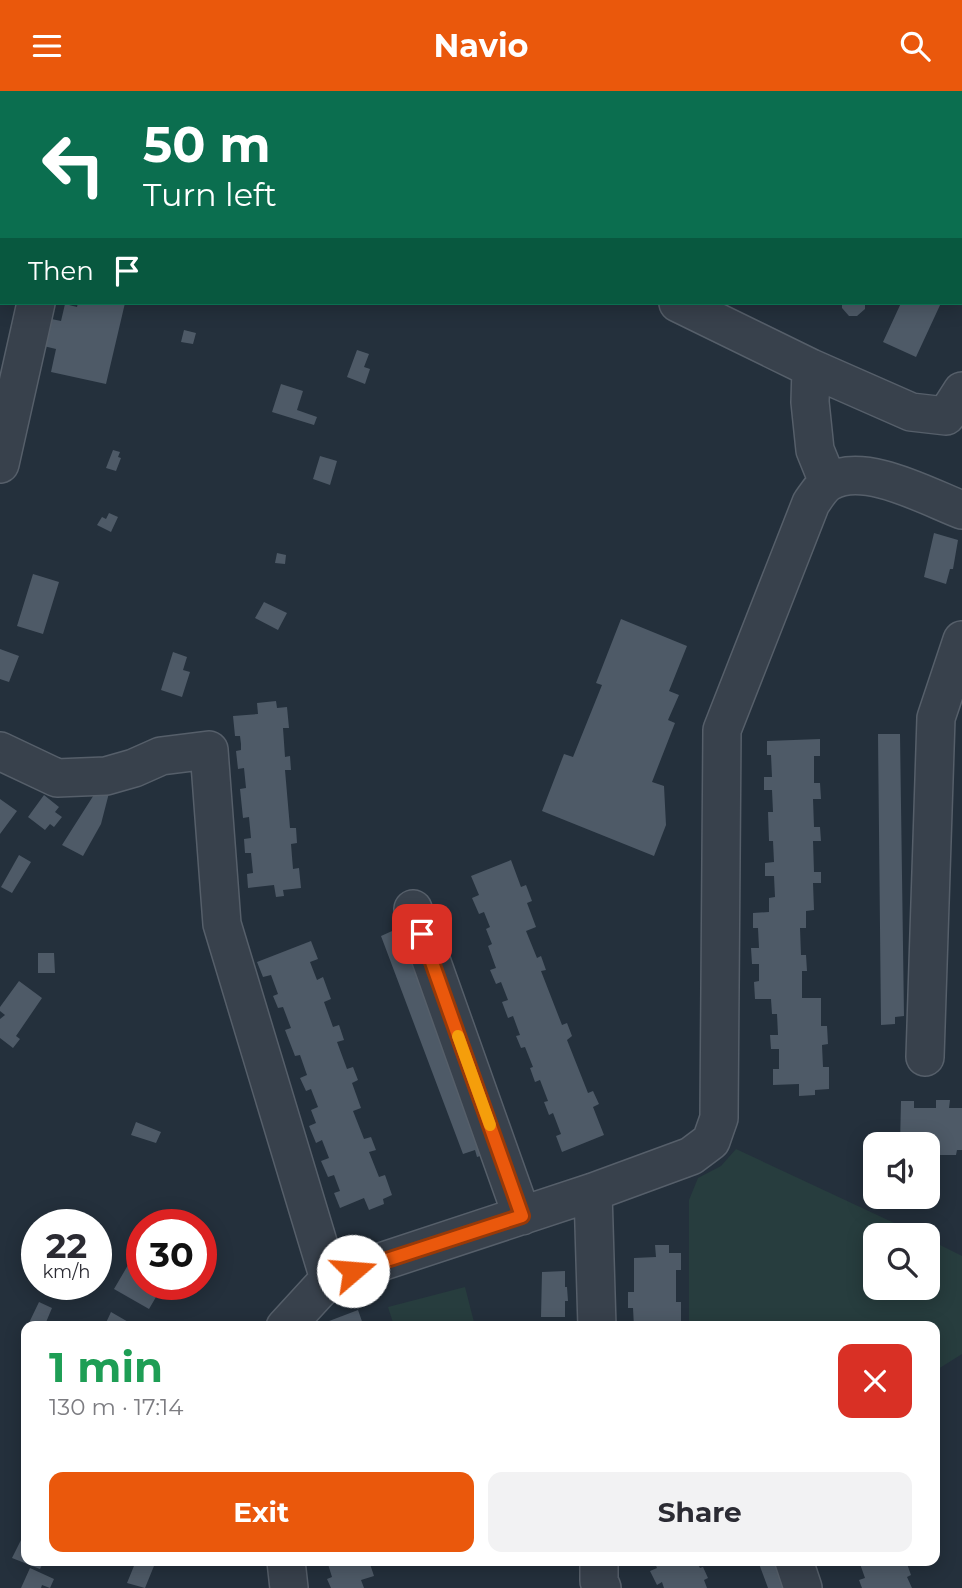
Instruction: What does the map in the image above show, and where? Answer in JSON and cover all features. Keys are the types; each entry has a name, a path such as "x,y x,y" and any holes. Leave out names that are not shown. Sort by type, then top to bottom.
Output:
{"street":[{"path":"0,464 36,305"},
{"path":"682,305 811,368 911,412 957,411"},
{"path":"811,368 810,402 815,450 828,482"},
{"path":"290,1321 329,1279 593,1192 691,1156 711,1142 719,1118 722,730 811,503 828,482 850,475 878,478 962,510"},
{"path":"925,1057 936,718 962,640"},
{"path":"0,751 57,778 106,776 161,756 209,750 222,924 329,1279"},
{"path":"412,909 522,1216"},
{"path":"593,1192 597,1321"},
{"path":"286,1566 289,1588"},
{"path":"599,1566 601,1588"},
{"path":"796,1566 803,1588"}],"green space":[{"path":"736,1149 894,1223 863,1223 863,1300 940,1300 940,1245 962,1256 962,1354 940,1368 940,1321 689,1321 689,1200 698,1178 721,1166"},
{"path":"465,1287 474,1321 392,1321 388,1307"}],"building":[{"path":"65,305 125,305 106,384 51,372 56,349 35,344 42,317 61,321"},
{"path":"842,305 865,305 865,309 857,316 849,316"},
{"path":"900,305 940,305 916,357 883,342"},
{"path":"184,330 196,333 193,344 181,342"},
{"path":"357,350 369,354 364,367 370,369 365,384 347,377"},
{"path":"281,384 303,391 297,410 317,417 314,425 272,412"},
{"path":"113,450 120,452 118,457 121,458 116,471 106,468"},
{"path":"320,456 337,461 330,485 313,479"},
{"path":"109,513 118,517 111,532 97,525 102,517 106,519"},
{"path":"934,533 958,540 953,569 950,569 946,584 924,577"},
{"path":"277,553 286,555 285,564 275,563"},
{"path":"33,574 59,582 43,634 17,626"},
{"path":"264,602 287,613 278,630 255,618"},
{"path":"621,619 687,646 669,691 679,695 668,720 675,723 652,782 664,786 666,825 654,856 542,811 564,754 573,757 602,685 596,683"},
{"path":"0,649 19,656 9,682 0,679"},
{"path":"173,652 187,657 183,670 190,672 182,697 161,690"},
{"path":"276,701 277,708 287,707 289,728 283,728 285,757 290,756 291,770 285,770 290,828 296,828 297,843 291,844 293,869 299,868 301,888 283,890 284,896 276,897 274,885 248,888 247,874 253,873 251,853 245,853 244,839 251,838 249,817 243,818 240,789 246,788 244,768 238,769 236,751 241,750 241,744 240,736 235,736 233,716 258,714 257,703"},
{"path":"878,734 900,734 904,1016 895,1017 895,1024 881,1025"},
{"path":"820,739 820,756 814,756 814,783 820,783 821,799 813,799 814,827 820,827 821,841 813,841 814,872 821,872 821,883 813,883 814,910 806,911 806,928 800,928 801,955 806,955 807,971 802,971 802,998 821,998 821,1026 827,1026 828,1044 822,1045 823,1067 829,1067 829,1089 815,1090 815,1095 799,1096 799,1084 773,1085 773,1069 779,1069 779,1049 771,1049 770,1035 778,1035 777,1014 772,1014 771,999 755,999 754,982 759,981 759,964 752,964 751,948 759,948 758,928 753,928 753,913 769,912 769,898 775,897 774,876 765,876 765,863 774,862 773,841 769,841 768,812 773,812 772,790 764,790 764,777 772,777 767,741"},
{"path":"97,790 109,793 101,824 83,856 62,845"},
{"path":"44,795 59,807 55,812 62,817 54,827 50,824 45,830 28,817"},
{"path":"0,799 17,811 0,834"},
{"path":"19,855 31,862 12,893 1,887"},
{"path":"511,860 521,887 526,885 532,901 527,903 536,927 526,931 537,958 541,956 546,970 541,971 562,1025 567,1023 572,1036 567,1040 588,1093 593,1091 599,1104 593,1107 604,1135 562,1152 556,1136 561,1134 553,1113 549,1115 544,1102 548,1101 540,1080 535,1082 530,1068 533,1067 525,1047 521,1048 516,1036 520,1035 513,1016 508,1018 502,1002 508,1000 501,982 496,984 490,970 496,968 488,946 492,944 486,929 490,927 484,912 479,914 472,898 479,895 471,876"},
{"path":"401,927 486,1154 477,1157 475,1150 463,1154 381,936"},
{"path":"311,941 318,959 310,962 317,980 323,977 331,999 324,1002 333,1027 339,1025 344,1040 337,1042 347,1069 353,1067 358,1080 352,1083 361,1108 353,1111 364,1139 371,1137 376,1150 369,1152 379,1177 385,1175 392,1195 383,1199 384,1204 369,1210 364,1198 340,1208 334,1193 340,1191 334,1175 328,1177 321,1161 329,1158 322,1140 316,1143 309,1126 316,1123 311,1110 318,1107 311,1089 306,1091 300,1078 307,1075 300,1055 295,1056 285,1030 291,1028 283,1007 278,1008 273,996 278,994 271,975 263,977 257,962"},
{"path":"38,953 54,953 55,973 38,973"},
{"path":"19,981 42,998 16,1036 20,1039 13,1048 0,1038 0,1019 5,1015 0,1011 0,1007"},
{"path":"936,1100 950,1100 949,1108 962,1108 962,1150 957,1150 956,1155 940,1155 940,1132 900,1132 901,1101 914,1101 914,1108 936,1108"},
{"path":"136,1122 161,1132 156,1143 131,1135"},
{"path":"655,1245 669,1245 669,1253 681,1253 681,1270 676,1270 676,1302 681,1302 681,1321 634,1321 633,1308 628,1308 628,1292 634,1292 634,1258 656,1257"},
{"path":"126,1268 126,1296 114,1289"},
{"path":"565,1271 568,1301 565,1301 565,1317 541,1317 542,1272"},
{"path":"133,1300 154,1300 149,1309"},
{"path":"39,1302 52,1308 47,1321 30,1321"},
{"path":"358,1310 362,1321 329,1321"},
{"path":"111,1312 127,1321 107,1321"},
{"path":"21,1540 21,1562 12,1558"},
{"path":"134,1566 154,1566 145,1588 127,1583"},
{"path":"329,1566 371,1566 374,1576 361,1580 364,1588 331,1588 327,1579 332,1577"},
{"path":"656,1566 703,1567 708,1578 704,1580 707,1588 664,1588 662,1582 657,1585 650,1571"},
{"path":"760,1566 783,1566 790,1588 768,1588"},
{"path":"861,1566 908,1566 911,1575 907,1577 912,1588 862,1588 859,1580 865,1578"},
{"path":"30,1568 54,1579 50,1588 42,1585 41,1588 21,1588"}],"slow traffic":[{"path":"458,1036 490,1125"}],"route":[{"path":"353,1271 522,1216 422,934"}]}
